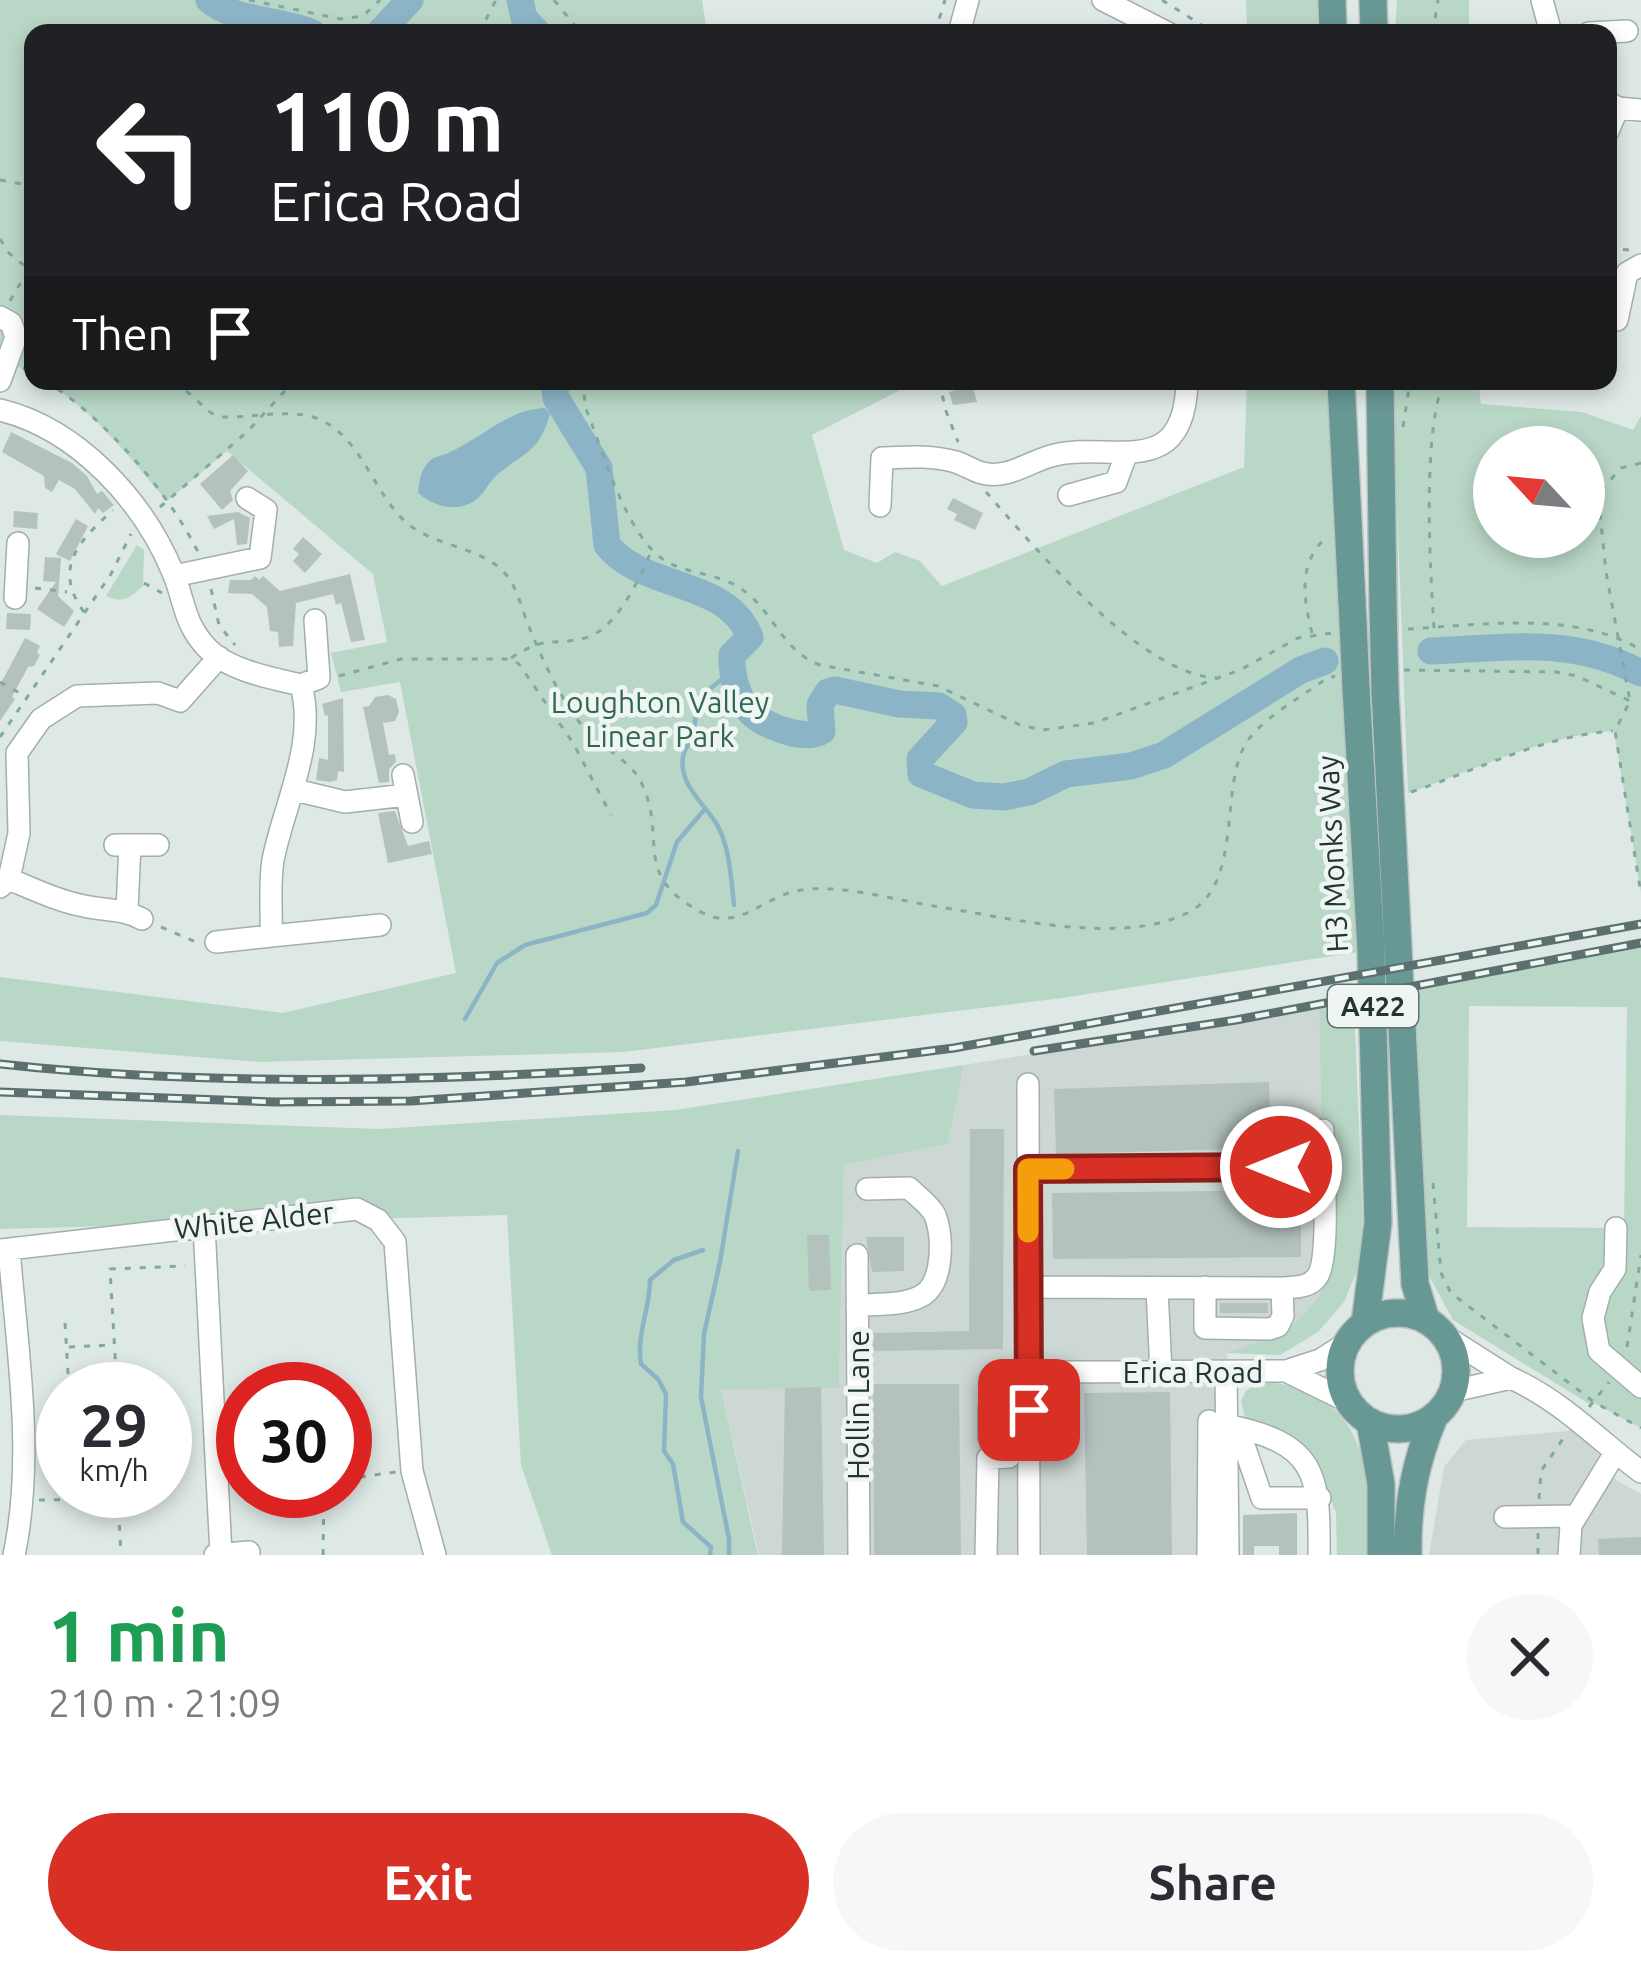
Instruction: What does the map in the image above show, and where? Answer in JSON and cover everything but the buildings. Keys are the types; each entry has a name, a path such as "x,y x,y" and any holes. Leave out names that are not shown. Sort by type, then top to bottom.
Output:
{"main road":[{"name":"H3 Monks Way","path":"1340,390 1352,602 1368,680 1415,1284 1436,1328"},
{"name":"H3 Monks Way","path":"1356,1333 1378,1223 1368,680 1383,605 1380,390"},
{"path":"1408,1555 1407,1514 1416,1461 1434,1417 1453,1391 1456,1363 1436,1328 1405,1313 1378,1316 1356,1333 1340,1369 1349,1402 1370,1422 1401,1429 1434,1417"},
{"path":"1370,1422 1381,1484 1381,1555"}],"street":[{"path":"1103,0 1150,24"},
{"path":"1617,32 1627,31"},
{"path":"1617,320 1627,273 1641,265"},
{"path":"0,381 16,337 2,313"},
{"path":"880,506 882,458 928,456 984,474 1000,474 1056,454 1144,452 1172,432 1181,417 1186,390"},
{"path":"0,410 48,427 84,451 125,498 174,576 181,608 206,647 261,675 316,683"},
{"path":"1069,495 1116,482 1126,455"},
{"path":"174,576 260,558 266,510 247,498"},
{"path":"10,586 18,543"},
{"path":"271,936 273,862 295,790 316,683 315,620"},
{"path":"158,844 122,845 134,915 4,883 19,833 17,753 41,718 77,696 158,693 180,701 218,657"},
{"path":"295,790 345,802 405,785 412,822"},
{"path":"216,942 380,925"},
{"path":"1028,1084 1029,1372 1019,1448 1029,1555"},
{"path":"1028,1287 1291,1288 1316,1279 1321,1270 1323,1130"},
{"path":"1028,1169 1323,1167"},
{"path":"857,1305 894,1304 923,1295 937,1278 940,1239 934,1212 909,1187 867,1189"},
{"name":"White Alder","path":"5,1249 357,1209 378,1220 395,1242 412,1471 435,1555"},
{"path":"204,1226 218,1555 249,1552"},
{"path":"1616,1228 1615,1269 1600,1292 1593,1318 1599,1351 1641,1387"},
{"path":"5,1249 22,1429 14,1555"},
{"name":"Hollin Lane","path":"857,1255 859,1555"},
{"path":"1205,1288 1205,1328 1278,1326 1291,1288"},
{"path":"1157,1289 1161,1372"},
{"path":"1436,1328 1511,1378 1586,1410 1615,1453 1641,1472"},
{"name":"Erica Road","path":"1029,1372 1286,1371 1320,1360 1356,1333"},
{"name":"Erica Road","path":"1286,1371 1349,1402"},
{"path":"1226,1372 1228,1555"},
{"path":"1453,1391 1511,1378"},
{"path":"989,1408 989,1437 1009,1438 1019,1448"},
{"path":"1225,1424 1262,1432 1308,1466 1320,1498 1319,1555"},
{"path":"1225,1424 1262,1498 1320,1498"},
{"path":"1208,1555 1225,1424"},
{"path":"986,1555 988,1457 1009,1457 1019,1448"},
{"path":"1569,1555 1575,1516 1615,1453"},
{"path":"1505,1517 1575,1516"}],"path":[{"path":"249,0 353,19 380,0"},
{"path":"554,0 574,24"},
{"path":"1162,0 1200,24"},
{"path":"0,239 24,265"},
{"path":"2,313 24,280"},
{"path":"60,390 110,434 184,525 206,569 218,625 243,655"},
{"path":"185,390 212,413 314,418 331,427 353,448 405,522 436,542 490,563 510,578 553,681 580,725 641,781 663,883 685,903 725,920 804,890 1067,926 1121,926 1175,918 1204,901 1219,873 1239,759 1250,738 1324,680 1556,672 1577,676 1630,700"},
{"path":"0,737 111,574 126,538 265,416 287,390"},
{"path":"586,390 586,410 634,526 651,551 688,571 740,587 806,660 938,686 1032,729 1094,723 1220,678 1312,634 1343,632"},
{"path":"941,390 978,484 1078,594 1127,635 1184,670 1220,678"},
{"path":"1434,628 1432,444 1440,390"},
{"path":"1641,463 1621,468 1598,494 1630,700 1615,731 1641,894"},
{"path":"85,613 69,592 68,575 76,551 125,498"},
{"path":"1312,634 1305,571 1318,545 1334,533 1350,530"},
{"path":"316,683 382,661 509,659 536,642 587,638 601,631 651,551"},
{"path":"10,586 69,592"},
{"path":"1399,630 1524,624 1571,627 1618,636 1641,650"},
{"path":"509,659 526,674 573,743 611,815"},
{"path":"0,682 27,697"},
{"path":"1408,793 1532,747 1582,733 1615,731"},
{"path":"134,915 182,938 216,942"},
{"path":"1433,1184 1441,1273 1450,1293 1586,1410 1641,1428"},
{"path":"1538,1555 1541,1471 1619,1368 1630,1340 1641,1255"},
{"path":"115,1362 110,1269 205,1265"},
{"path":"65,1323 68,1362"},
{"path":"67,1348 114,1345"},
{"path":"372,1476 412,1471"},
{"path":"119,1518 121,1555"},
{"path":"323,1555 324,1518"}],"shaded area":[{"path":"1319,1007 1324,1259 1320,1296 1285,1333 1227,1354 1229,1555 759,1555 721,1388 839,1388 844,1165 948,1144 964,1065"},
{"path":"1579,1418 1616,1480 1641,1494 1641,1555 1429,1555 1444,1467 1466,1440 1568,1431"}],"green space":[{"path":"0,0 702,0 706,24 24,24 24,369 0,357"},
{"path":"1246,0 1319,0 1320,24 1247,24"},
{"path":"1397,0 1469,0 1469,24 1396,24"},
{"name":"Loughton Valley Linear Park","path":"58,390 900,390 812,435 844,550 877,563 895,552 920,561 942,586 1244,467 1247,390 1341,390 1371,950 1062,998 623,1052 259,1062 0,1041 0,977 283,1013 456,973 400,682 341,692 331,653 387,642 373,574 227,451 167,501 125,452"},
{"path":"1380,390 1479,390 1481,404 1582,412 1633,430 1641,416 1641,892 1614,731 1536,746 1408,793 1397,503 1399,630 1386,630"},
{"path":"137,545 144,550 143,586 126,598 106,596"},
{"path":"1641,943 1641,1428 1591,1405 1453,1320 1426,1270 1411,987","holes":["1469,1006 1627,1007 1624,1228 1467,1227"]},
{"path":"1354,1002 1364,1254 1344,1302 1318,1332 1280,1355 1227,1353 1285,1333 1320,1296 1324,1259 1319,1007"},
{"path":"964,1065 948,1144 844,1165 839,1388 721,1389 758,1555 552,1555 521,1465 507,1215 0,1229 0,1115 379,1129 675,1110"},
{"path":"1260,1381 1295,1387 1322,1400 1341,1417 1364,1464 1372,1555 1337,1555 1336,1512 1313,1459 1246,1423 1241,1401"}],"water":[{"path":"545,408 550,414 534,446 471,503 447,507 418,493 423,470 432,459 507,419"}],"waterway":[{"path":"209,0 231,12 283,24"},
{"path":"387,24 410,0"},
{"path":"520,0 530,24"},
{"path":"555,390 599,468 607,545 623,560 704,594 739,618 750,637 732,655 738,692 756,717 785,731 806,735 822,731 820,705 835,690 899,704 939,706 953,715 954,722 920,759 921,774 973,795 1004,797 1029,792 1066,774 1131,766 1164,755 1301,670 1325,661"},
{"path":"1431,651 1564,649 1615,661 1641,673"},
{"path":"731,672 699,702 683,767 688,785 721,832 734,905"},
{"path":"465,1019 497,963 525,945 647,913 656,905 677,842 705,809"},
{"path":"729,1555 701,1397 704,1334 738,1151"},
{"path":"703,1250 674,1260 650,1280 640,1353 641,1364 666,1394 664,1451 673,1464 683,1522 711,1547 710,1555"}],"railway":[{"path":"0,1092 276,1102 411,1101 686,1082 954,1048 1641,924"},
{"path":"1034,1051 1236,1020 1641,943"},
{"path":"0,1064 160,1076 320,1080 641,1068"}],"slow traffic":[{"path":"1028,1232 1028,1169 1064,1169"}],"route":[{"path":"1029,1410 1028,1169 1281,1167"}]}
